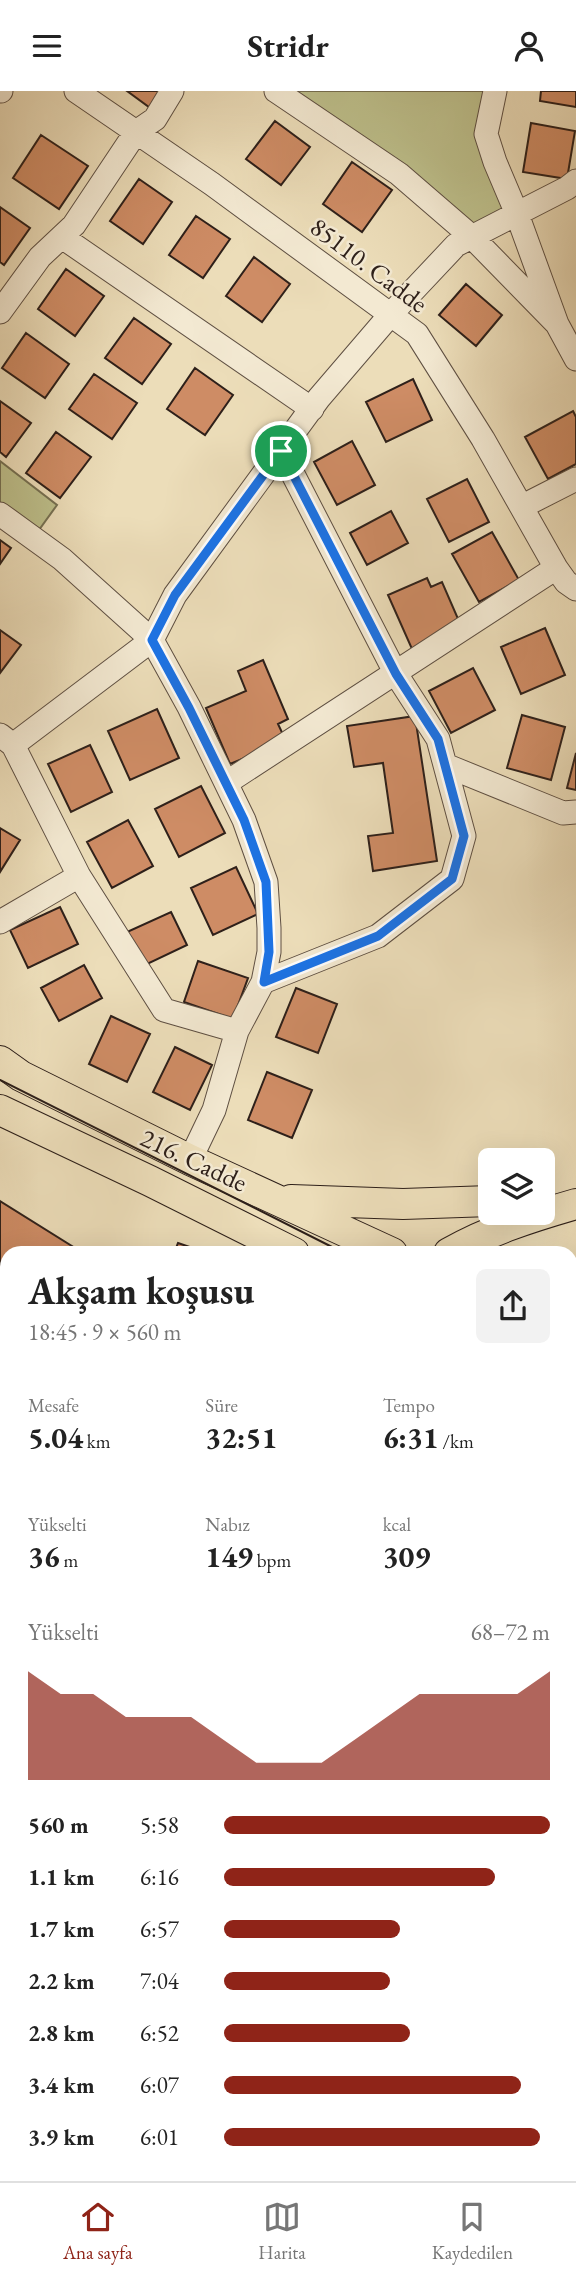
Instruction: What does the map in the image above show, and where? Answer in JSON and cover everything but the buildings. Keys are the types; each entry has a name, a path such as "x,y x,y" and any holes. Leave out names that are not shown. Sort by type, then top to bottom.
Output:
{"main road":[{"name":"216. Cadde","path":"7,1068 190,1160 377,1246"},
{"name":"216. Cadde","path":"2,1110 279,1246"},
{"path":"555,1189 576,1183"},
{"path":"279,1200 403,1204 478,1202"},
{"path":"465,1246 520,1220 576,1204"}],"street":[{"name":"85110. Cadde","path":"76,91 212,184 417,334 477,427 556,568 576,589"},
{"path":"0,312 40,257 74,225 136,132 155,119 172,91"},
{"path":"277,91 398,174 472,237 557,324"},
{"path":"495,91 486,134 557,324 576,359"},
{"path":"237,1031 164,1010 79,876 7,740 152,640 175,595 312,409 391,314 456,245 576,181"},
{"path":"62,237 312,409"},
{"path":"264,982 378,936 452,879 464,836 438,739 396,674 281,451"},
{"path":"523,506 576,479"},
{"path":"0,514 62,559 152,640 244,820 266,882 269,940 264,982 237,1031 214,1109 190,1160"},
{"path":"226,783 556,568"},
{"path":"445,765 563,813 576,812"},
{"path":"0,922 79,876"}],"green space":[{"path":"291,91 486,91 508,209 472,228"},
{"path":"0,461 57,505 36,534 0,508"}],"tram line":[{"path":"0,1080 330,1246"}],"route":[{"path":"281,451 396,674 438,739 464,836 452,879 378,936 264,982 269,952 266,882 244,820 152,640 175,595 281,451"}]}
